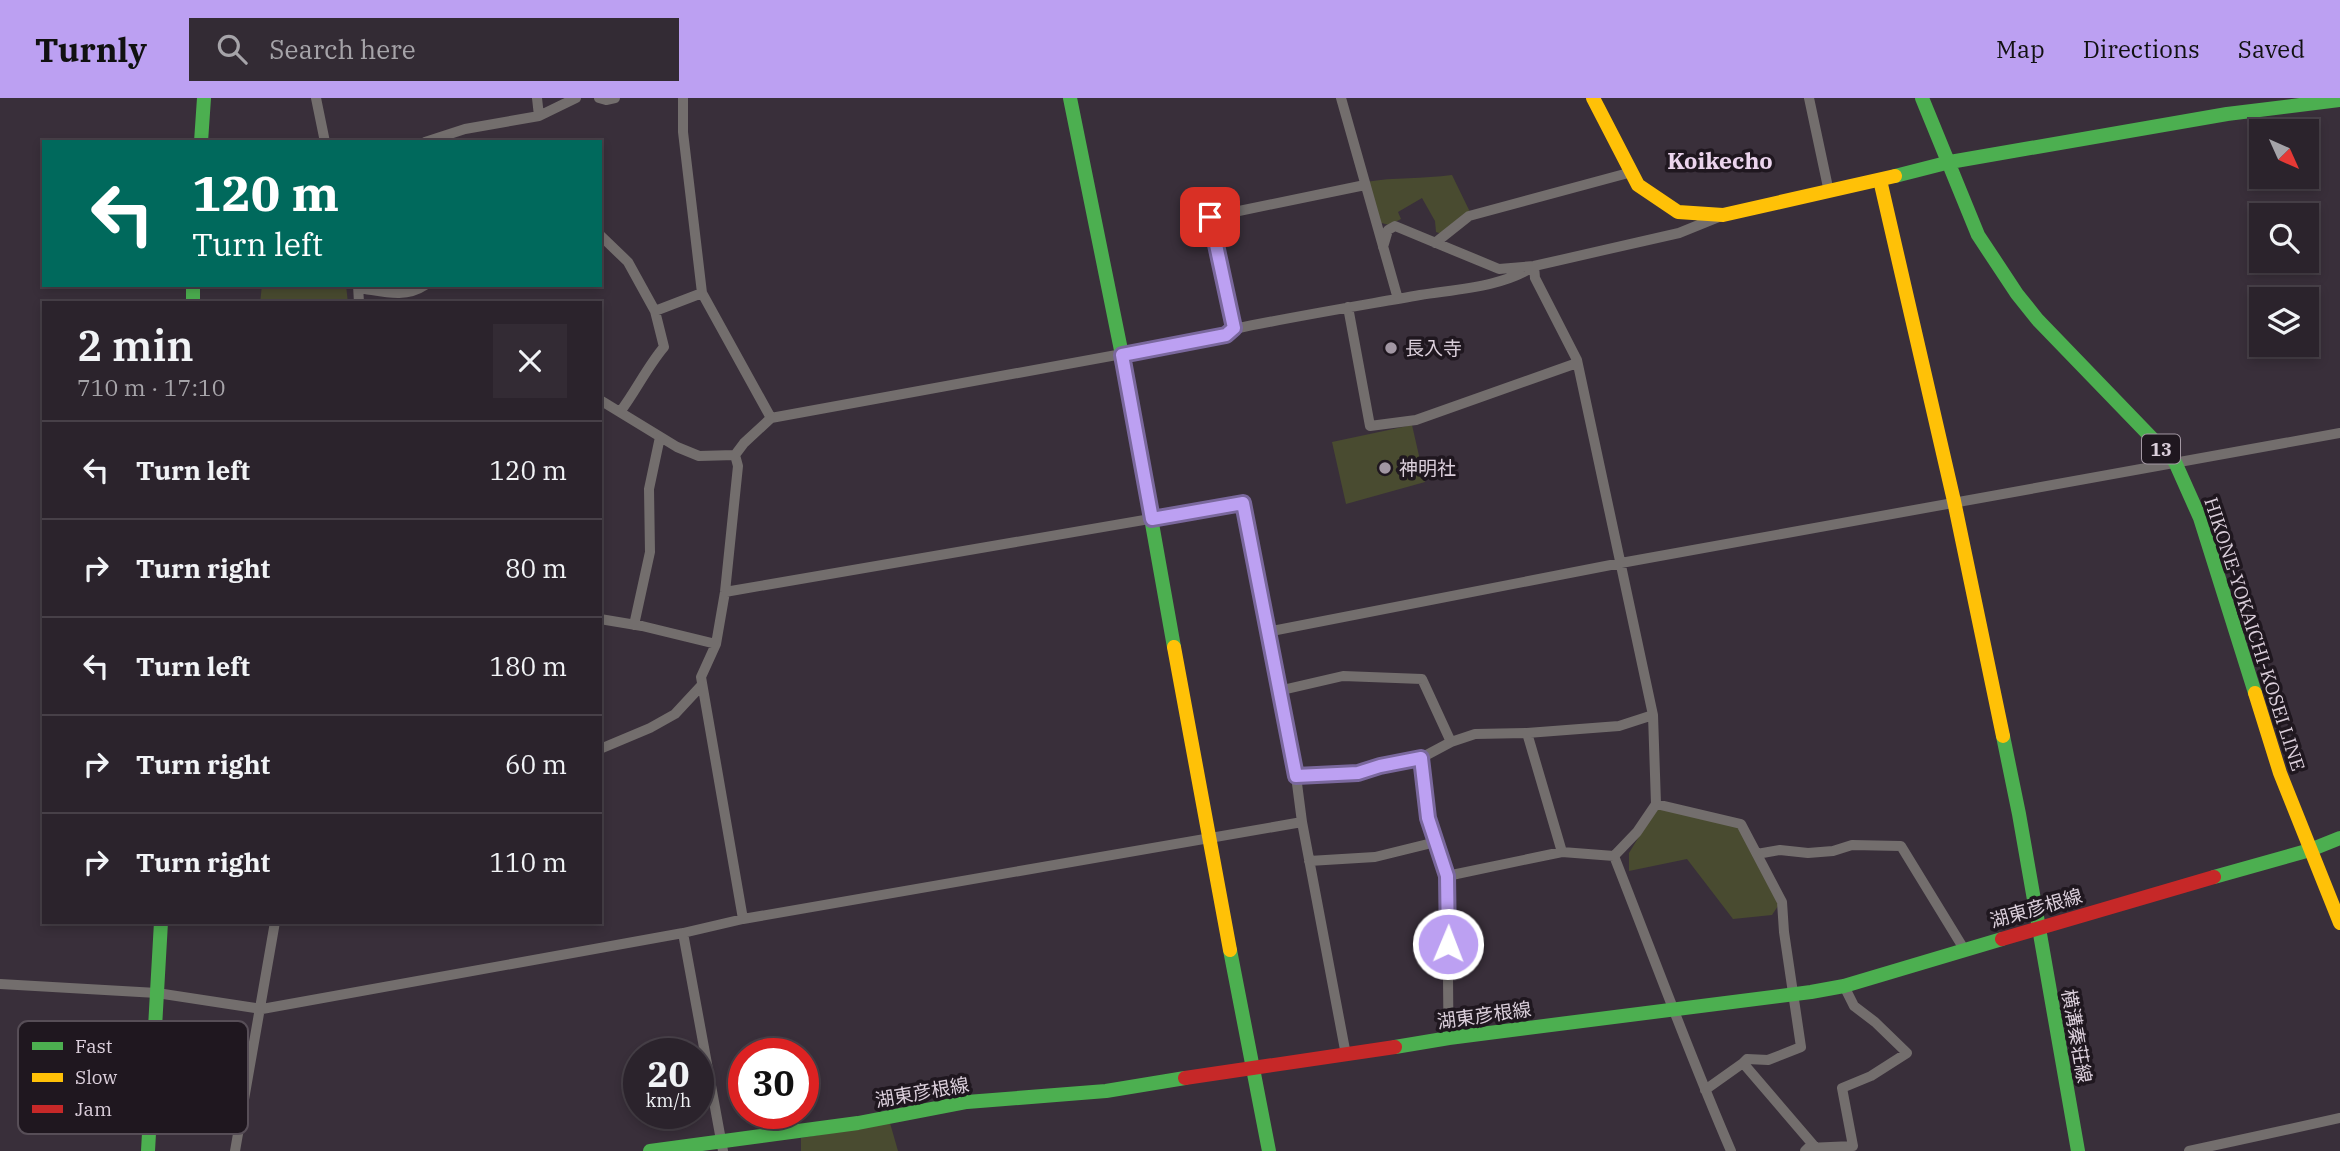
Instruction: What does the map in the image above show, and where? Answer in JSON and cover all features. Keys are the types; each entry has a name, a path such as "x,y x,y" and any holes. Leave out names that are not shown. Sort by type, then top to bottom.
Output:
{"main road":[{"path":"201,140 204,98"},
{"path":"1070,98 1122,355 1208,837 1269,1151"},
{"path":"1594,98 1638,185 1678,212 1723,215 1950,162 2227,114 2340,100"},
{"name":"HIKONE-YOKAICHI-KOSEI LINE","path":"1922,98 1978,235 2017,294 2037,319 2175,462 2200,518 2280,773 2340,923"},
{"name":"横溝秦荘線","path":"1880,180 1954,501 2019,814 2078,1151"},
{"name":"湖東彦根線","path":"650,1151 722,1147 967,1102 1106,1091 1449,1038 1793,995 1843,986 2310,850 2340,838"},
{"path":"155,1021 161,924"}],"street":[{"path":"316,98 325,140"},
{"path":"537,98 540,116"},
{"path":"431,140 465,129 540,116 576,98"},
{"path":"599,98 615,98"},
{"path":"683,98 683,132 702,293 771,418"},
{"path":"1341,98 1398,299"},
{"path":"1822,98 1809,99 1829,192"},
{"path":"1435,243 1469,216 1633,172"},
{"path":"1234,328 1210,217 1365,185"},
{"path":"1383,247 1388,230 1395,226 1499,269 1534,267 1679,233 1723,215"},
{"path":"602,237 628,262 655,311 664,347 648,365 635,392 620,412"},
{"path":"735,455 771,418 1226,335 1234,328 1519,277 1534,267"},
{"path":"1534,267 1535,278 1577,363 1653,715 1656,804 1637,832 1614,856"},
{"path":"358,287 402,295 413,293 422,287"},
{"path":"655,311 702,293"},
{"path":"1348,307 1370,426 1416,420 1577,363"},
{"path":"602,401 677,447 699,456 735,455"},
{"path":"1267,632 1954,501 2340,433"},
{"path":"634,625 650,552 649,489 660,437"},
{"path":"735,455 738,466 724,593 716,644 701,677 701,686 743,919"},
{"path":"724,593 1243,503 1346,1055"},
{"path":"602,619 716,644"},
{"path":"1278,691 1343,676 1422,680 1451,743"},
{"path":"602,748 675,714 701,686"},
{"path":"1296,776 1358,773 1421,758 1475,734 1619,726 1653,715"},
{"path":"1527,733 1562,852"},
{"path":"1421,758 1428,818 1447,876 1449,1038"},
{"path":"1656,804 1741,824 1783,902 1801,1047 1768,1060 1747,1059 1705,1090"},
{"path":"0,984 157,993 262,1009 683,933 743,919 1302,822"},
{"path":"1309,861 1375,857 1436,842"},
{"path":"1757,854 1780,850 1808,853 1833,851 1852,845 1900,846 1964,949"},
{"path":"1447,876 1562,852 1614,856"},
{"path":"1614,856 1731,1151"},
{"path":"248,1083 275,924"},
{"path":"683,933 722,1147"},
{"path":"1743,1063 1810,1149 1853,1146 1842,1088 1871,1076 1906,1053 1875,1022 1854,1006 1843,986"},
{"path":"2189,1151 2340,1118"}],"green space":[{"path":"1452,175 1470,212 1442,234 1436,232 1435,221 1422,198 1398,212 1401,219 1389,225 1378,222 1366,182"},
{"path":"262,287 346,287 348,301 260,301"},
{"path":"1412,425 1425,482 1346,504 1332,442"},
{"path":"1657,807 1740,827 1780,903 1772,915 1733,919 1687,859 1629,871 1629,853"},
{"path":"890,1123 898,1151 801,1151 801,1138"}],"traffic: fast":[{"path":"201,140 204,98"},
{"path":"1070,98 1122,355 1174,647"},
{"path":"1922,98 1978,235 2017,294 2037,319 2175,462 2200,518 2255,693"},
{"path":"1895,176 1950,162 2227,114 2340,100"},
{"path":"193,287 193,301"},
{"path":"2003,736 2078,1151"},
{"path":"2214,877 2310,850 2340,838"},
{"path":"155,1021 161,924"},
{"path":"1395,1047 1811,992 1844,986 2002,939"},
{"path":"1230,950 1269,1151"},
{"path":"650,1151 858,1123 967,1102 1106,1091 1185,1078"},
{"path":"148,1151 149,1134"}],"traffic: slow":[{"path":"1593,98 1638,185 1678,212 1723,215 1895,176"},
{"path":"1880,180 1954,501 2003,736"},
{"path":"1174,647 1230,950"},
{"path":"2255,693 2280,773 2340,923"}],"traffic: jam":[{"path":"2002,939 2214,877"},
{"path":"1185,1078 1395,1047"}],"place":[{"name":"長入寺","path":"1391,348"},
{"name":"神明社","path":"1385,468"}],"district":[{"name":"Koikecho","path":"1720,160"}],"route":[{"path":"1210,217 1234,328 1226,335 1122,355 1152,519 1243,503 1296,776 1358,773 1421,758 1428,818 1447,876 1448,944"}]}
